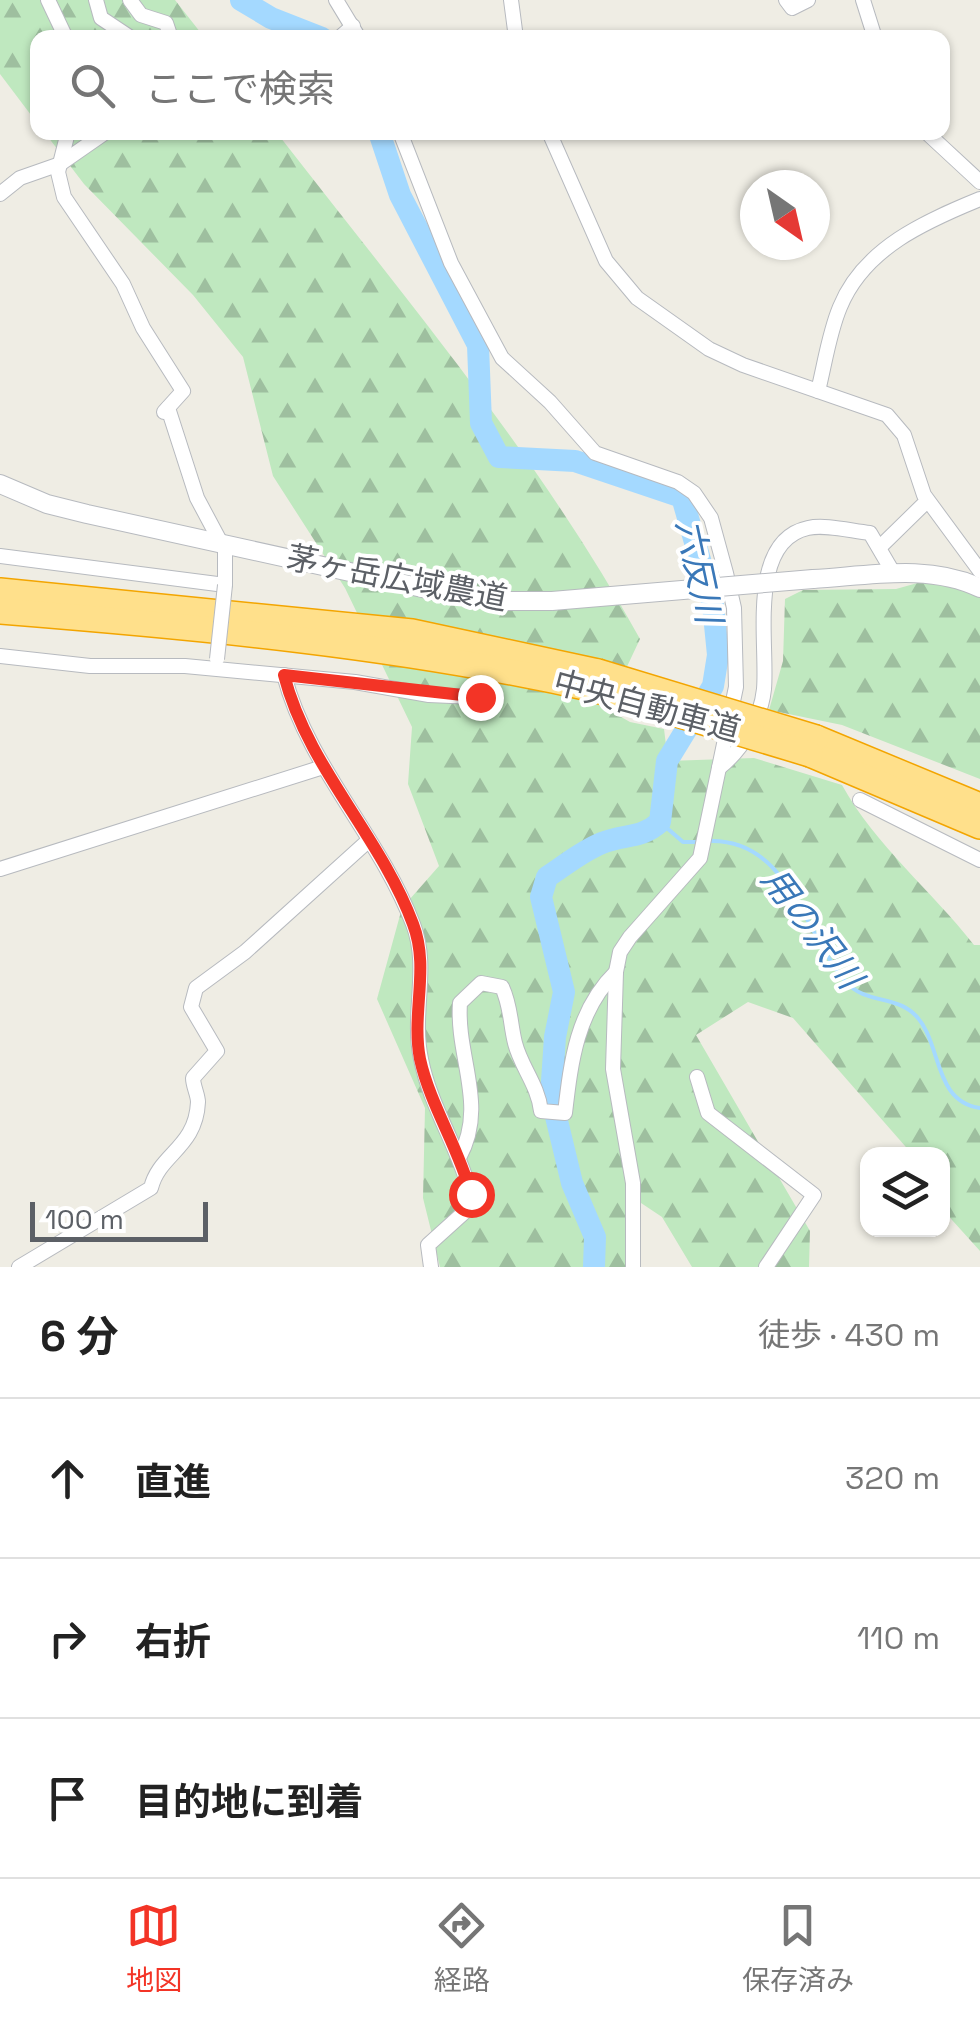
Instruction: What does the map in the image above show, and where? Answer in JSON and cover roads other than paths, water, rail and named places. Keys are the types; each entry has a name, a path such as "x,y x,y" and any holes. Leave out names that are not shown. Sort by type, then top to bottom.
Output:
{"highway":[{"name":"中央自動車道","path":"0,591 412,632 596,680 813,746 980,806"},
{"name":"中央自動車道","path":"0,611 307,639 596,680"},
{"name":"中央自動車道","path":"813,746 980,826"}],"street":[{"path":"48,0 62,30"},
{"path":"96,0 102,18 119,30"},
{"path":"130,0 141,15 166,23 168,30"},
{"path":"336,0 355,30"},
{"path":"511,0 515,30"},
{"path":"786,0 792,8 808,0"},
{"path":"863,0 872,30"},
{"path":"66,140 60,164 64,197 123,284 142,328 183,391 166,410 197,498 223,543 224,585 216,664"},
{"path":"0,194 20,178 60,164 94,140"},
{"path":"403,140 451,264 502,358 550,402 595,453 678,482 694,493 711,518 734,608 737,657 703,842 689,874 660,898 630,937 620,952 616,972 613,1069 633,1184 633,1267"},
{"path":"553,140 606,261 637,298 709,349 887,414 897,424 928,500 980,571"},
{"path":"935,140 980,182"},
{"path":"818,391 838,310 860,276 906,232 980,199"},
{"name":"茅ヶ岳広域農道","path":"0,484 47,504 475,598 552,601 894,574 947,576 980,588"},
{"path":"880,546 928,500"},
{"path":"719,768 741,748 764,691 766,576 774,554 795,534 810,528 870,533 894,574"},
{"path":"0,556 224,585"},
{"path":"0,656 90,666 216,664 429,694 496,698"},
{"path":"284,675 295,718 369,840 415,928 420,952 421,980 415,1004 421,1064 471,1194 469,1208 428,1245 431,1267"},
{"path":"0,869 323,767"},
{"path":"860,800 980,860"},
{"path":"19,1267 151,1188 156,1170 186,1144 199,1100 193,1078 217,1051 191,1007 196,988 245,952 369,840"},
{"path":"459,1158 470,1138 474,1106 460,1003 481,984 502,987 519,1056 539,1094 541,1111 566,1113 571,1058 601,987 616,972"},
{"path":"697,1077 708,1114 814,1195 766,1267"}],"waterway":[{"name":"六反川","path":"241,0 302,30"},
{"name":"六反川","path":"382,140 400,195 478,345 481,423 499,457 575,461 682,497 713,605 718,655 713,686 667,761 660,822 646,831 602,843 580,854 547,877 541,897 564,992 555,1037 551,1096 572,1183 595,1237 594,1267"},
{"name":"用の沢川","path":"660,822 683,842 700,842"},
{"name":"用の沢川","path":"710,841 737,845 759,855 777,872 846,982 861,993 913,1013 929,1038 953,1094 980,1108"}]}
